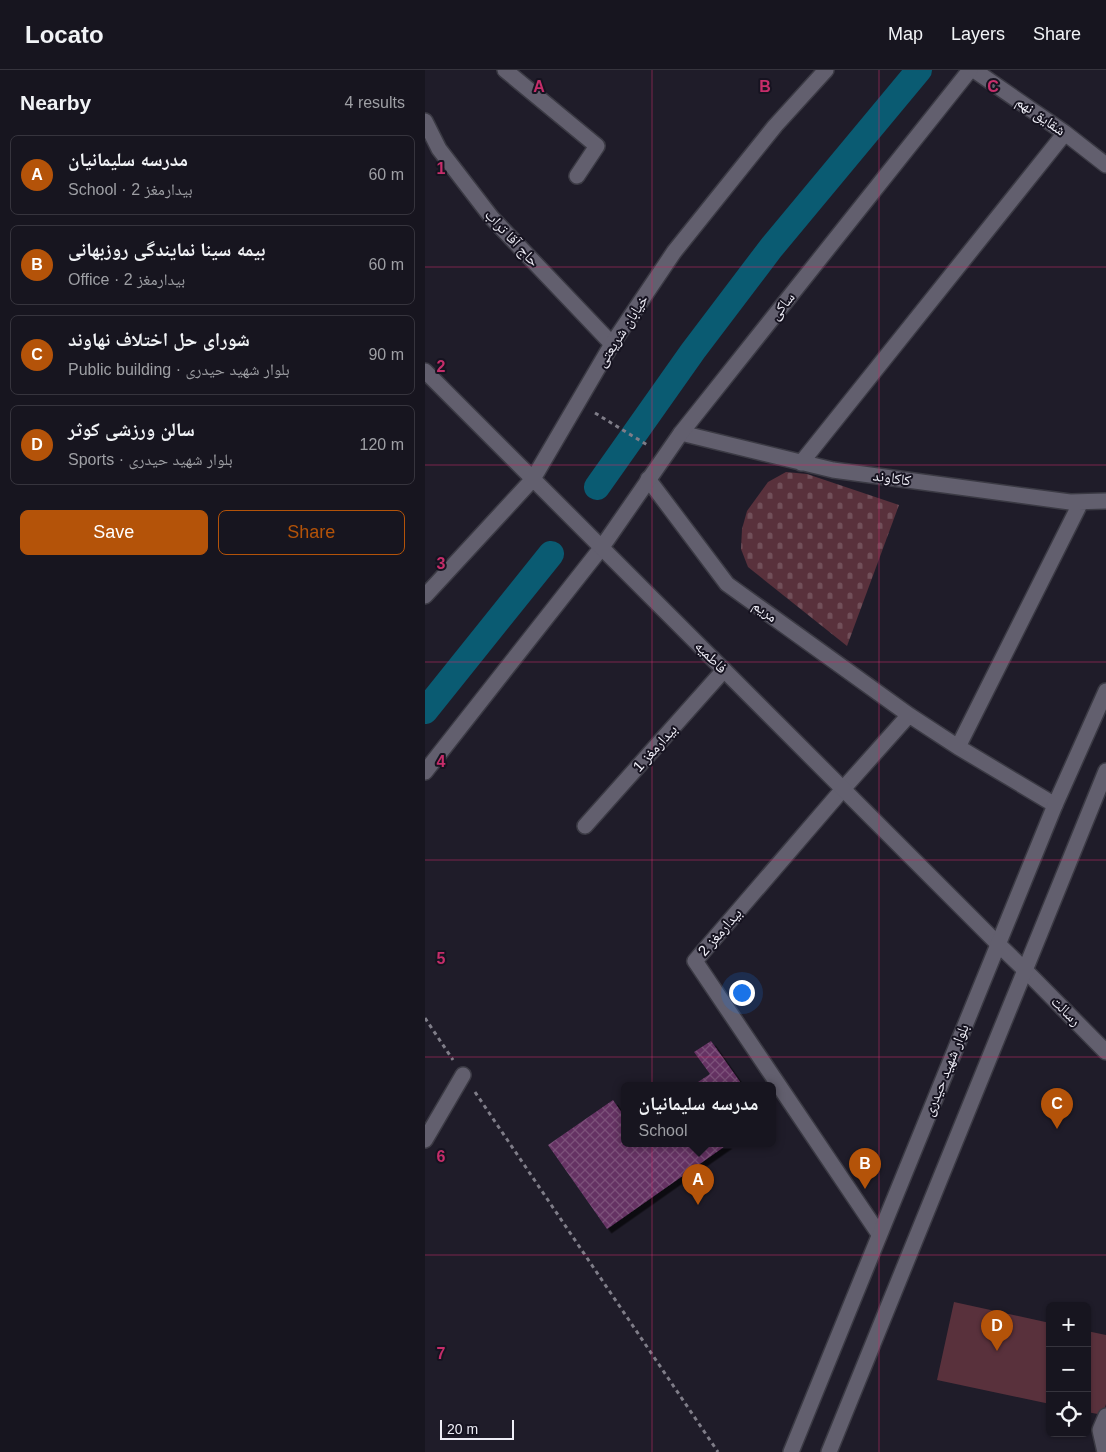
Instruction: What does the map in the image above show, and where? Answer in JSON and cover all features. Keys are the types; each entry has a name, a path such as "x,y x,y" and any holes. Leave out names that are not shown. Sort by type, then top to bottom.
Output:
{"street":[{"path":"505,70 597,146 577,176"},
{"name":"خیابان شریعتی","path":"425,596 533,479 612,344 675,252 775,126 826,70"},
{"name":"شقایق نهم","path":"972,70 1065,133 1106,165"},
{"name":"ساکی","path":"425,772 601,547 681,433 972,70"},
{"name":"حاج آقا تراب","path":"425,121 439,149 491,218 612,344"},
{"path":"801,463 1065,133"},
{"name":"فاطمیه","path":"425,371 998,944"},
{"name":"کاکاوند","path":"681,433 833,470 1070,502 1106,501"},
{"name":"مریم","path":"648,479 727,584 909,715 958,747 1055,805"},
{"path":"958,747 1081,502"},
{"name":"بیدارمغز 1","path":"585,826 724,670"},
{"name":"بلوار شهید حیدری","path":"791,1452 1055,805 1106,691"},
{"path":"843,789 909,715"},
{"path":"829,1452 1106,771"},
{"name":"بیدارمغز 2","path":"843,789 695,961 879,1234"},
{"name":"رسالت","path":"998,944 1106,1052"},
{"path":"425,1140 463,1075"},
{"path":"1105,1452 1099,1430 1106,1416"}],"path":[{"path":"602,417 640,440"},
{"path":"425,1018 718,1452"}],"green space":[{"path":"786,472 807,474 899,505 847,646 748,567 741,549 742,529 747,511 768,482"},
{"path":"954,1302 1046,1322 1046,1403 937,1380"},
{"path":"1091,1332 1106,1335 1106,1404 1103,1415 1091,1413"}],"building":[{"path":"711,1041 740,1082 698,1082 710,1074 694,1052"},
{"path":"613,1100 621,1112 621,1147 724,1147 607,1229 548,1145"}],"waterway":[{"path":"597,487 693,351 771,248 919,70"},
{"path":"425,711 551,554"}],"place":[{"name":"شورای حل اختلاف نهاوند","path":"1057,1129"},
{"name":"بیمه سینا نمایندگی روزبهانی","path":"865,1189"},
{"name":"مدرسه سلیمانیان","path":"698,1205"},
{"name":"سالن ورزشی کوثر","path":"997,1351"}]}
